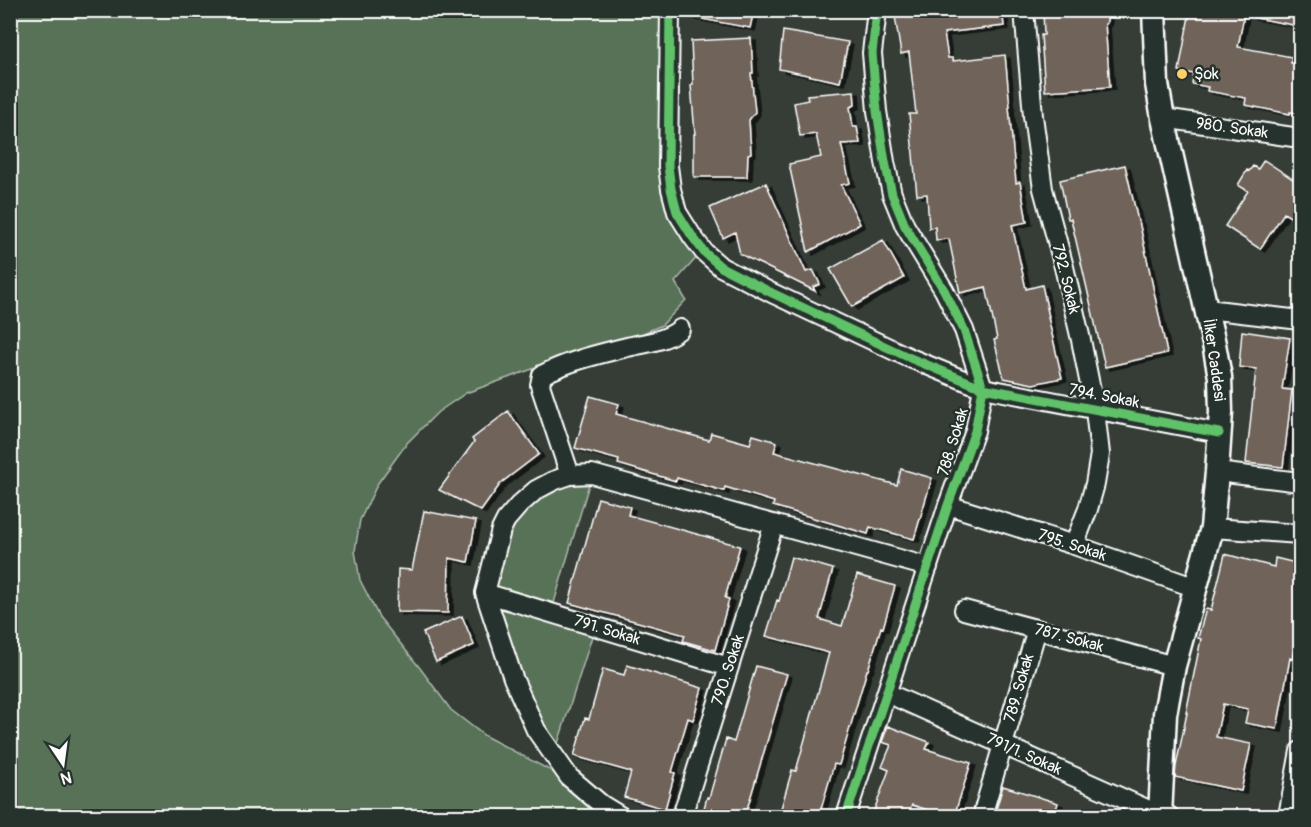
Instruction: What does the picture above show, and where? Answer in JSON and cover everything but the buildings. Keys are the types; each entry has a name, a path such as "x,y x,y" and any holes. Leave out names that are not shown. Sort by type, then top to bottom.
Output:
{"main road":[{"name":"İlker Caddesi","path":"1154,10 1157,84 1207,309 1220,377 1221,412 1212,528 1174,666 1166,714 1163,816"}],"street":[{"name":"794. Sokak","path":"670,10 668,166 671,189 677,212 692,236 704,252 721,267 909,358 982,388 1219,433"},
{"name":"788. Sokak","path":"846,816 948,505 975,431 982,388 964,330 944,290 905,226 892,194 877,111 872,53 877,10"},
{"name":"792. Sokak","path":"1024,10 1033,116 1043,189 1069,288 1095,410 1100,454 1088,509 1074,545"},
{"name":"980. Sokak","path":"1163,118 1300,138"},
{"path":"1207,309 1300,320"},
{"path":"570,475 540,385 542,375 556,367 672,336 680,329"},
{"path":"1217,472 1300,482"},
{"path":"620,816 602,805 568,777 536,730 513,678 485,593 501,530 519,505 536,490 570,475 592,474 928,567"},
{"name":"795. Sokak","path":"948,505 1074,545 1196,588"},
{"name":"790. Sokak","path":"682,816 774,524"},
{"path":"1212,528 1300,534"},
{"name":"791. Sokak","path":"485,593 729,667"},
{"name":"787. Sokak","path":"964,610 1174,666"},
{"name":"789. Sokak","path":"982,816 1036,629"},
{"name":"791/1. Sokak","path":"887,693 1163,816"},
{"path":"1288,816 1300,751"}],"green space":[{"path":"10,11 665,11 663,166 698,256 675,282 686,300 662,325 634,337 597,347 466,393 438,412 407,443 378,483 360,520 355,551 360,580 379,617 451,710 485,736 574,783 615,816 11,816"},
{"path":"592,474 551,613 595,627 554,756 485,593 519,505"}],"cycle path":[{"path":"670,10 668,166 671,189 677,212 692,236 704,252 721,267 910,358 983,388 1219,433"},
{"path":"846,816 948,505 975,431 983,388 964,330 944,290 905,226 892,194 877,111 872,53 877,10"}],"place":[{"name":"Şok","path":"1182,74"}]}
